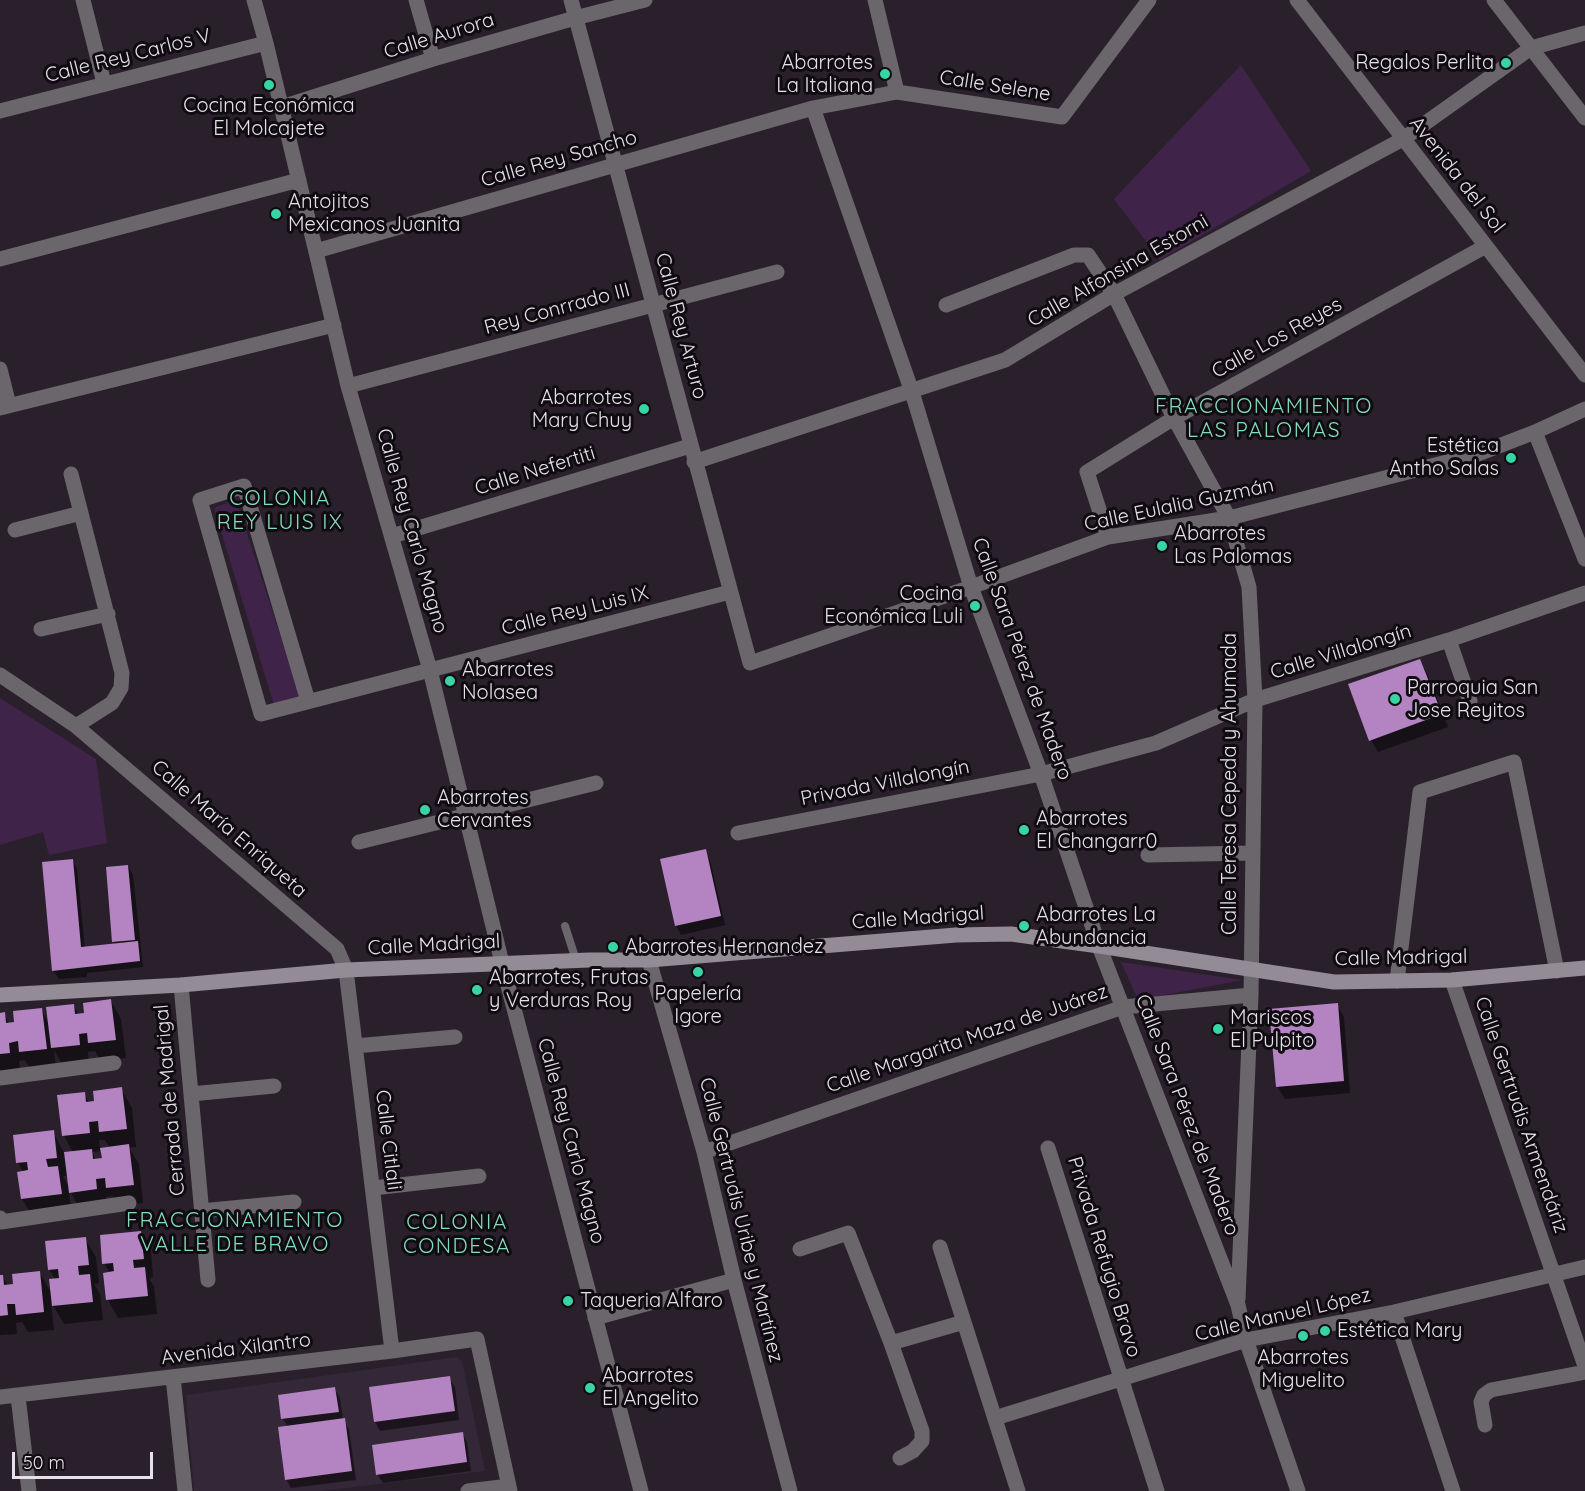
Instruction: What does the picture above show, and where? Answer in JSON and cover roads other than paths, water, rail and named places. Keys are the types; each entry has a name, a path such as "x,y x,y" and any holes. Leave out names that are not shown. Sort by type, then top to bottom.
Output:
{"street":[{"path":"83,0 104,83"},
{"name":"Calle Rey Carlo Magno","path":"254,0 282,107 348,386 430,669 502,963 641,1491"},
{"path":"416,0 433,59"},
{"name":"Calle Rey Arturo","path":"571,0 655,304 694,462 750,663"},
{"name":"Calle Aurora","path":"282,107 433,59 645,0"},
{"path":"875,0 897,92"},
{"name":"Calle Selene","path":"813,108 897,92 1062,117 1149,0"},
{"name":"Avenida del Sol","path":"1297,0 1585,375"},
{"path":"1494,0 1585,118"},
{"name":"Calle Alfonsina Estorni","path":"694,462 1005,360 1114,294 1403,139 1531,48 1585,33"},
{"name":"Calle Rey Carlos V","path":"0,111 266,43"},
{"name":"Calle Rey Sancho","path":"316,251 813,108"},
{"name":"Calle Sara Pérez de Madero","path":"813,108 912,392 972,587 1041,774 1099,946 1238,1305 1246,1340 1298,1491"},
{"path":"0,260 299,180"},
{"name":"Calle Los Reyes","path":"1108,537 1087,472 1174,418 1486,246"},
{"name":"Calle Teresa Cepeda y Ahumada","path":"946,305 1074,255 1088,255 1114,294 1174,418 1229,518 1249,587 1255,700 1251,995 1238,1305"},
{"name":"Rey Conrrado III","path":"348,386 777,272"},
{"path":"0,369 5,407 334,325"},
{"name":"Calle Eulalia Guzmán","path":"750,663 972,587 1108,537 1229,518 1478,454 1535,432 1585,409"},
{"path":"1535,432 1585,559"},
{"name":"Calle Nefertiti","path":"392,536 690,446"},
{"path":"71,474 122,673 121,688 112,703 76,726"},
{"name":"Calle Rey Luis IX","path":"309,701 244,486 200,500 261,714 730,592"},
{"path":"15,530 81,513"},
{"name":"Calle Villalongín","path":"1041,774 1156,743 1255,700 1449,640 1585,594"},
{"path":"41,629 108,614"},
{"path":"1449,640 1470,700"},
{"name":"Calle María Enriqueta","path":"0,675 76,726 338,950 346,970"},
{"path":"1397,981 1420,792 1514,762 1557,971"},
{"name":"Privada Villalongín","path":"738,833 1041,774"},
{"path":"359,842 596,783"},
{"path":"1148,855 1253,853"},
{"name":"Calle Madrigal","path":"0,995 181,986 346,970 576,960 649,960 956,934 1011,934 1334,982 1452,980 1585,968"},
{"name":"Calle Gertrudis Uribe y Martínez","path":"649,960 704,1152 734,1280 790,1491"},
{"name":"Calle Citlali","path":"346,970 392,1351"},
{"name":"Calle Gertrudis Armendáriz","path":"1452,980 1585,1366"},
{"name":"Cerrada de Madrigal","path":"181,986 208,1280"},
{"name":"Calle Margarita Maza de Juárez","path":"704,1152 1123,1007 1251,995"},
{"path":"355,1046 455,1037"},
{"path":"0,1078 114,1063"},
{"path":"191,1094 274,1086"},
{"name":"Privada Refugio Bravo","path":"1048,1148 1157,1491"},
{"path":"373,1188 479,1176"},
{"path":"201,1211 294,1202"},
{"path":"0,1218 1,1222 129,1203"},
{"path":"800,1249 848,1233 922,1431 921,1441 913,1451 900,1458"},
{"path":"940,1247 1018,1491"},
{"name":"Calle Manuel López","path":"995,1418 1246,1340 1394,1312 1585,1267"},
{"path":"595,1318 734,1280"},
{"path":"1394,1312 1453,1491"},
{"path":"891,1343 964,1322"},
{"name":"Avenida Xilantro","path":"0,1397 477,1339 509,1489"},
{"path":"1485,1425 1482,1402 1484,1395 1491,1390 1585,1372"},
{"path":"173,1377 185,1491"},
{"path":"18,1396 30,1491"},
{"path":"468,1491 509,1489"}],"lane":[{"path":"565,926 576,960"}],"place":[{"name":"Regalos Perlita","path":"1506,63"},
{"name":"Abarrotes La Italiana","path":"885,74"},
{"name":"Cocina Económica El Molcajete","path":"269,85"},
{"name":"Antojitos Mexicanos Juanita","path":"276,214"},
{"name":"Abarrotes Mary Chuy","path":"644,409"},
{"name":"Estética Antho Salas","path":"1511,458"},
{"name":"Abarrotes Las Palomas","path":"1162,546"},
{"name":"Cocina Económica Luli","path":"975,606"},
{"name":"Abarrotes Nolasea","path":"450,681"},
{"name":"Parroquia San Jose Reyitos","path":"1395,699"},
{"name":"Abarrotes Cervantes","path":"425,810"},
{"name":"Abarrotes El Changarr0","path":"1024,830"},
{"name":"Abarrotes La Abundancia","path":"1024,926"},
{"name":"Abarrotes Hernandez","path":"613,947"},
{"name":"Papelería Igore","path":"698,972"},
{"name":"Abarrotes, Frutas y Verduras Roy","path":"477,990"},
{"name":"Mariscos El Pulpito","path":"1218,1029"},
{"name":"Taqueria Alfaro","path":"568,1301"},
{"name":"Estética Mary","path":"1325,1331"},
{"name":"Abarrotes Miguelito","path":"1303,1336"},
{"name":"Abarrotes El Angelito","path":"590,1388"}],"district":[{"name":"FRACCIONAMIENTO LAS PALOMAS","path":"1264,419"},
{"name":"COLONIA REY LUIS IX","path":"280,511"},
{"name":"FRACCIONAMIENTO VALLE DE BRAVO","path":"235,1233"},
{"name":"COLONIA CONDESA","path":"457,1235"}]}
